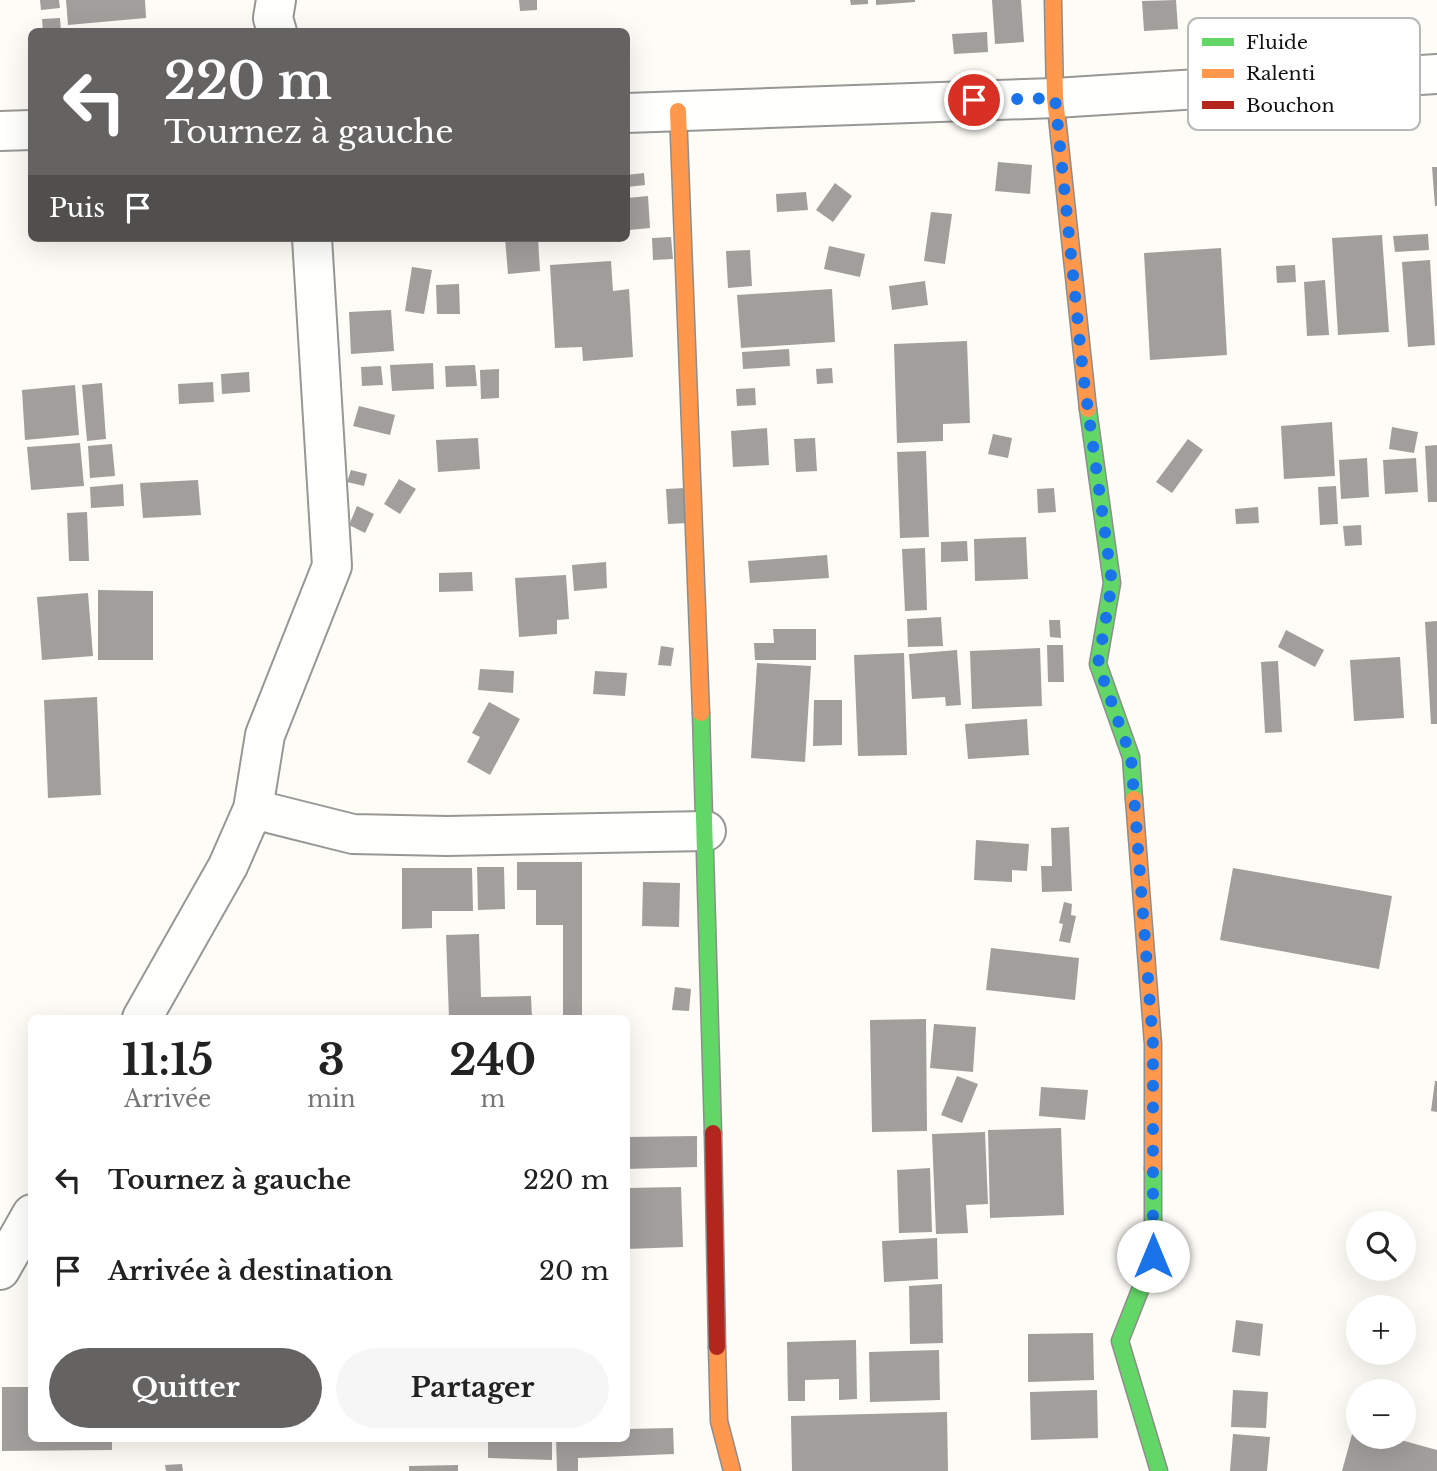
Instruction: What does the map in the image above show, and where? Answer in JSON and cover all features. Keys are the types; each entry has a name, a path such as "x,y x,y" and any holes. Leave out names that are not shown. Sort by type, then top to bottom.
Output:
{"street":[{"path":"276,0 273,18 276,28"},
{"path":"1053,0 1055,98 1083,373 1112,583 1098,664 1131,757 1153,1044 1153,1256 1120,1341 1159,1471"},
{"path":"630,113 1055,98 1188,90"},
{"path":"678,111 706,831 719,1421 732,1471"},
{"path":"0,131 28,130"},
{"path":"144,1015 228,866 254,809 265,735 331,566 312,242"},
{"path":"254,809 353,834 447,836 706,831"},
{"path":"0,1270 28,1221"}],"building":[{"path":"40,0 59,0 60,8 41,10"},
{"path":"66,0 145,0 146,18 68,25"},
{"path":"519,0 537,0 537,10 520,11"},
{"path":"850,0 868,0 868,4 851,5"},
{"path":"876,0 915,0 915,2 876,5"},
{"path":"992,0 1021,0 1024,42 995,44"},
{"path":"1176,0 1178,29 1144,31 1142,1"},
{"path":"60,18 61,28 43,28 42,19"},
{"path":"987,32 988,52 954,54 952,34"},
{"path":"998,162 1032,165 1030,194 995,191"},
{"path":"1432,167 1437,167 1437,206 1435,206"},
{"path":"644,173 645,185 630,187 630,175"},
{"path":"835,183 852,196 833,222 816,210"},
{"path":"806,192 808,210 777,212 776,194"},
{"path":"648,196 650,228 630,230 630,198"},
{"path":"931,212 952,214 945,264 924,261"},
{"path":"1428,234 1429,250 1395,252 1393,236"},
{"path":"1382,235 1389,332 1338,335 1332,238"},
{"path":"671,237 673,259 653,260 652,238"},
{"path":"505,242 538,242 540,271 508,274"},
{"path":"829,246 865,254 860,277 824,269"},
{"path":"1221,248 1227,355 1150,360 1144,253"},
{"path":"750,250 752,286 728,288 726,251"},
{"path":"1430,260 1435,345 1408,347 1402,262"},
{"path":"611,261 613,291 629,289 633,357 583,361 582,347 555,348 550,265"},
{"path":"1295,265 1296,282 1277,283 1276,266"},
{"path":"412,267 432,270 424,314 405,311"},
{"path":"1325,280 1329,335 1307,336 1304,282"},
{"path":"925,281 928,305 892,310 889,286"},
{"path":"459,284 460,314 437,314 436,285"},
{"path":"832,289 835,342 741,348 737,295"},
{"path":"391,310 394,351 351,354 349,312"},
{"path":"967,341 970,423 943,424 943,441 897,443 894,344"},
{"path":"789,349 790,366 743,369 742,352"},
{"path":"433,363 434,389 392,391 390,365"},
{"path":"475,365 477,386 446,387 445,366"},
{"path":"381,366 383,385 362,386 361,367"},
{"path":"832,368 833,383 817,384 816,369"},
{"path":"499,369 499,398 481,399 480,370"},
{"path":"249,372 250,392 222,394 221,374"},
{"path":"213,382 214,402 179,404 178,384"},
{"path":"102,383 106,439 87,441 82,385"},
{"path":"75,385 79,435 25,440 22,390"},
{"path":"755,388 756,405 737,406 736,389"},
{"path":"359,406 395,415 390,435 353,426"},
{"path":"1332,422 1335,476 1284,479 1281,426"},
{"path":"1392,427 1418,432 1414,453 1389,449"},
{"path":"767,428 769,465 733,467 731,431"},
{"path":"993,434 1012,438 1008,458 988,454"},
{"path":"478,438 480,469 438,472 436,440"},
{"path":"815,438 817,471 796,472 794,439"},
{"path":"1188,439 1203,450 1172,493 1156,482"},
{"path":"80,443 84,486 31,490 27,447"},
{"path":"112,444 115,476 90,478 88,446"},
{"path":"1437,445 1437,502 1428,502 1425,446"},
{"path":"926,451 929,537 900,538 897,452"},
{"path":"1367,458 1369,497 1341,499 1339,460"},
{"path":"1416,458 1418,492 1385,494 1383,460"},
{"path":"351,470 367,474 364,486 347,482"},
{"path":"399,479 416,489 400,514 384,504"},
{"path":"198,480 201,515 143,518 140,483"},
{"path":"123,484 124,506 91,508 90,487"},
{"path":"1336,486 1338,524 1320,525 1318,487"},
{"path":"685,488 688,523 668,524 666,489"},
{"path":"1054,488 1056,512 1038,513 1037,489"},
{"path":"357,506 374,514 365,533 349,525"},
{"path":"1258,507 1259,523 1236,524 1235,509"},
{"path":"87,512 89,561 69,561 67,513"},
{"path":"1361,525 1362,545 1345,546 1343,526"},
{"path":"1026,537 1028,579 975,581 974,539"},
{"path":"967,541 968,561 941,562 941,542"},
{"path":"925,548 927,610 905,611 902,549"},
{"path":"827,555 829,578 750,583 748,561"},
{"path":"606,562 607,588 574,591 572,565"},
{"path":"472,572 473,591 439,592 439,573"},
{"path":"566,575 569,619 557,620 557,634 519,637 515,578"},
{"path":"98,590 153,591 153,660 98,660"},
{"path":"88,593 93,656 42,660 37,597"},
{"path":"941,617 943,646 908,647 907,619"},
{"path":"1049,620 1060,620 1061,638 1050,637"},
{"path":"1437,621 1437,724 1431,724 1425,622"},
{"path":"773,629 816,629 816,660 755,660 754,643 774,643"},
{"path":"1286,630 1324,650 1315,667 1278,647"},
{"path":"1047,645 1063,645 1064,682 1048,682"},
{"path":"661,646 674,648 671,666 658,665"},
{"path":"1040,648 1042,706 972,709 970,651"},
{"path":"957,650 961,705 946,706 945,697 912,699 909,654"},
{"path":"904,653 907,755 858,756 854,655"},
{"path":"1400,657 1404,718 1354,721 1350,660"},
{"path":"1278,661 1282,732 1265,733 1261,662"},
{"path":"757,663 811,666 805,762 751,758"},
{"path":"480,669 514,671 513,693 478,690"},
{"path":"595,671 627,673 625,696 593,694"},
{"path":"97,697 101,795 48,798 44,700"},
{"path":"814,700 842,700 842,745 813,746"},
{"path":"489,702 520,719 490,775 467,762 480,737 472,733"},
{"path":"1027,719 1029,755 968,759 965,724"},
{"path":"1069,827 1072,891 1042,892 1041,866 1052,866 1051,828"},
{"path":"976,840 1029,844 1027,871 1012,870 1012,882 974,880"},
{"path":"517,862 582,862 582,1015 563,1015 563,925 536,925 536,890 517,890"},
{"path":"477,867 504,867 505,909 478,910"},
{"path":"402,868 472,868 473,911 432,911 432,928 402,929"},
{"path":"1233,868 1392,896 1379,969 1220,940"},
{"path":"643,882 680,883 679,927 642,926"},
{"path":"1064,902 1072,904 1071,915 1076,916 1070,943 1059,941 1063,924 1059,923"},
{"path":"479,934 481,997 531,996 532,1015 449,1015 446,935"},
{"path":"991,948 1079,958 1075,1000 986,990"},
{"path":"675,987 691,989 689,1011 672,1010"},
{"path":"926,1019 927,1131 872,1132 870,1020"},
{"path":"934,1024 976,1027 973,1072 930,1068"},
{"path":"957,1076 978,1084 962,1123 941,1115"},
{"path":"1437,1081 1437,1112 1431,1111"},
{"path":"1041,1087 1088,1090 1085,1120 1039,1116"},
{"path":"1061,1128 1064,1215 990,1218 988,1130"},
{"path":"985,1132 988,1204 966,1205 968,1233 936,1234 932,1134"},
{"path":"697,1136 697,1167 630,1169 630,1137"},
{"path":"930,1168 932,1232 899,1233 897,1170"},
{"path":"681,1187 683,1247 630,1249 630,1188"},
{"path":"937,1238 938,1279 884,1282 882,1241"},
{"path":"942,1284 943,1343 910,1344 909,1286"},
{"path":"1236,1320 1263,1324 1260,1356 1232,1352"},
{"path":"1093,1333 1094,1380 1028,1382 1028,1334"},
{"path":"856,1340 857,1399 839,1400 839,1379 805,1380 805,1401 788,1401 787,1342"},
{"path":"939,1350 940,1400 870,1402 869,1352"},
{"path":"2,1387 28,1387 28,1442 112,1442 112,1450 2,1451"},
{"path":"1097,1390 1098,1438 1031,1440 1030,1392"},
{"path":"1233,1390 1268,1392 1266,1428 1231,1427"},
{"path":"947,1412 948,1471 792,1471 791,1416"},
{"path":"673,1428 674,1454 578,1458 578,1471 557,1471 556,1442 630,1442 630,1429"},
{"path":"1233,1434 1270,1437 1267,1471 1230,1471"},
{"path":"488,1442 552,1442 552,1460 488,1458"},
{"path":"1416,1444 1437,1450 1437,1471 1342,1471 1348,1449 1416,1449"},
{"path":"182,1464 183,1471 166,1471 165,1465"},
{"path":"458,1465 458,1471 409,1471 409,1466"}],"traffic: fast":[{"path":"1088,409 1112,583 1098,664 1131,757 1134,799"},
{"path":"701,713 713,1133"},
{"path":"1153,1168 1153,1257 1120,1341 1159,1471"}],"traffic: slow":[{"path":"1053,0 1055,98 1088,409"},
{"path":"678,111 701,713"},
{"path":"1134,799 1153,1044 1153,1168"},
{"path":"717,1347 719,1421 732,1471"}],"traffic: jam":[{"path":"713,1133 717,1347"}],"route":[{"path":"974,100 1055,98 1083,373 1112,583 1098,664 1131,757 1153,1044 1153,1256"}]}
